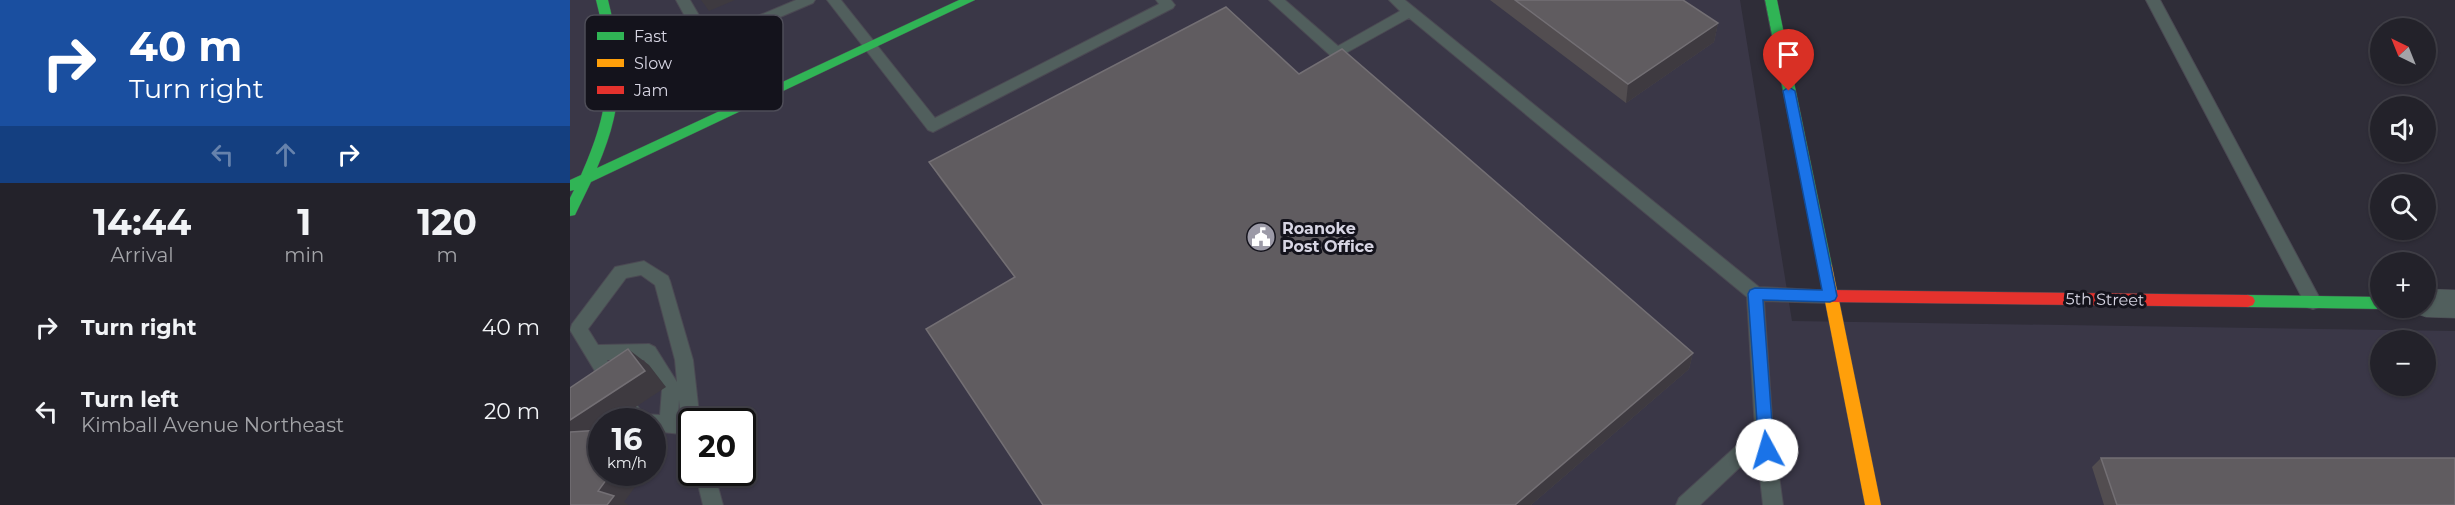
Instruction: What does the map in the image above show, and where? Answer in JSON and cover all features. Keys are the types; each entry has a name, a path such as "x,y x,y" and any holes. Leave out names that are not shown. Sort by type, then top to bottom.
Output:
{"main road":[{"path":"783,87 969,0"},
{"path":"1771,0 1873,505"},
{"path":"570,211 610,124 612,111"},
{"path":"570,186 731,111"},
{"name":"5th Street","path":"1830,296 2370,303"}],"lane":[{"path":"683,0 691,15"},
{"path":"772,15 807,0"},
{"path":"834,0 933,126 1168,5 1163,0"},
{"path":"1276,0 1337,52 1410,11"},
{"path":"1396,0 1755,294 1830,296"},
{"path":"2153,0 2313,302"},
{"path":"615,388 578,329 621,272 644,268 662,281 684,360 689,408"},
{"path":"1755,294 1764,432 1773,505"},
{"path":"593,353 649,352 671,388 665,408"},
{"path":"1686,505 1764,432"},
{"path":"708,486 713,505"}],"shaded area":[{"path":"570,0 1740,0 1792,321 2389,330 2370,330 2370,396 2436,396 2436,331 2455,331 2455,505 570,505"}],"building":[{"path":"1515,0 1683,0 1718,23 1628,84"},
{"name":"Roanoke Post Office","path":"1226,7 1299,74 1342,49 1693,353 1515,505 1043,505 926,329 1015,277 929,162"},
{"path":"628,349 645,371 570,420 570,388"},
{"path":"588,431 588,486 602,486 598,491 614,496 607,505 570,505 570,432"},
{"path":"2101,458 2455,458 2455,505 2117,505"}],"traffic: fast":[{"path":"602,0 606,15"},
{"path":"783,87 969,0"},
{"path":"1771,0 1825,266"},
{"path":"570,211 595,157 610,111"},
{"path":"570,186 731,111"},
{"path":"2248,301 2370,303"}],"traffic: slow":[{"path":"1825,266 1873,505"}],"traffic: jam":[{"path":"1830,296 2248,301"}],"place":[{"name":"Roanoke Post Office","path":"1261,237"}],"route":[{"path":"1767,450 1755,294 1830,296 1789,91"}]}
